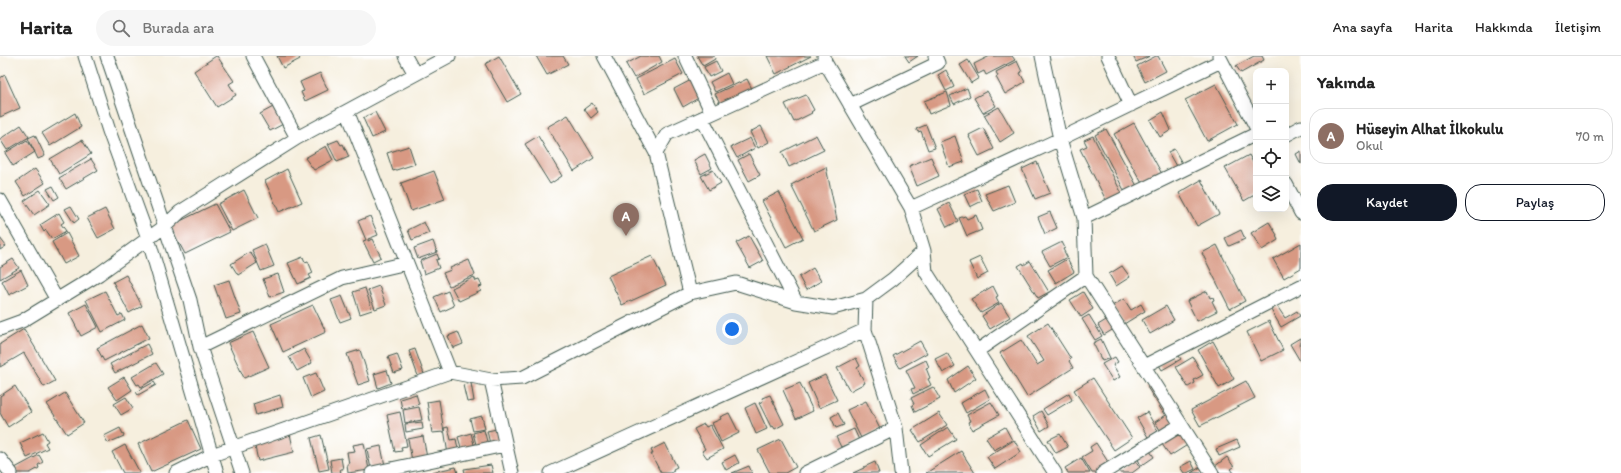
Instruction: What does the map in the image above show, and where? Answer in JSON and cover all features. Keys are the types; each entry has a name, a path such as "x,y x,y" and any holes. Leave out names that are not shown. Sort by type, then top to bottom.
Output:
{"street":[{"path":"85,56 109,131 148,238 217,473"},
{"path":"107,56 190,300 200,347 242,473"},
{"path":"253,56 297,138"},
{"path":"405,56 415,74"},
{"path":"0,329 22,321 99,274 164,227 180,212 297,138 449,56"},
{"path":"604,56 656,153 690,294"},
{"path":"684,56 707,116 796,302"},
{"path":"850,105 938,63 935,56"},
{"path":"1042,56 1060,139 1084,218 1086,276 1212,473"},
{"path":"1108,56 1131,105"},
{"path":"910,208 1131,105 1220,58 1253,121"},
{"path":"656,153 667,134 825,59 910,208 924,251 926,272 1055,473"},
{"path":"347,111 450,372"},
{"path":"1289,134 1301,127"},
{"path":"1084,218 1253,135"},
{"path":"1289,190 1301,213"},
{"path":"0,200 57,300"},
{"path":"176,473 212,455 450,372 491,380 522,378 690,294 736,283 796,302 833,308 866,299 893,279 924,251"},
{"path":"200,347 342,278 407,262"},
{"path":"977,351 1086,276"},
{"path":"1144,366 1301,286"},
{"path":"866,299 865,330 896,428 901,473"},
{"path":"551,473 865,330"},
{"path":"491,380 512,473"},
{"path":"1103,473 1181,425"},
{"path":"805,473 896,428"},
{"path":"372,473 505,445"},
{"path":"0,459 11,473"}],"building":[{"path":"216,56 234,81 229,84 236,95 217,107 194,71"},
{"path":"277,56 298,56 300,59 283,68"},
{"path":"499,56 521,94 507,102 485,64"},
{"path":"536,56 563,56 568,64 547,75"},
{"path":"641,56 659,56 662,62 634,78 626,64"},
{"path":"697,56 714,56 715,59 703,66"},
{"path":"767,56 811,56 776,74"},
{"path":"905,56 918,56 909,62"},
{"path":"990,56 1012,56 1015,60 986,75 984,71 978,74 974,64"},
{"path":"1133,56 1150,56 1136,62"},
{"path":"1158,56 1166,71 1145,82 1137,66"},
{"path":"1254,56 1262,56 1264,60 1241,73 1236,66"},
{"path":"675,59 683,74 644,94 636,79"},
{"path":"968,60 979,78 971,83 960,65"},
{"path":"716,61 721,71 709,77 704,67"},
{"path":"1017,61 1022,72 1020,73 1025,82 1005,94 996,77 998,76 996,72"},
{"path":"946,70 954,87 946,91 938,75"},
{"path":"320,73 328,90 305,101 301,92 304,91 300,82"},
{"path":"727,73 732,84 715,92 710,82"},
{"path":"5,75 20,108 0,117 0,78"},
{"path":"693,79 702,96 683,107 674,89"},
{"path":"747,79 752,89 723,108 715,94"},
{"path":"1216,84 1238,124 1207,141 1185,100"},
{"path":"967,88 970,96 954,104 950,96"},
{"path":"987,91 996,106 983,113 974,98"},
{"path":"947,92 951,105 929,114 924,101"},
{"path":"806,95 814,110 811,112 812,113 794,122 785,104"},
{"path":"592,103 598,112 591,118 584,109"},
{"path":"275,106 285,123 270,131 260,114"},
{"path":"999,107 1014,133 1000,142 984,115"},
{"path":"375,112 385,132 372,138 363,118"},
{"path":"1163,112 1171,130 1160,137 1150,120"},
{"path":"75,113 81,127 50,146 42,133"},
{"path":"568,115 594,158 574,171 547,127"},
{"path":"1134,123 1162,174 1143,185 1114,134"},
{"path":"21,125 29,137 7,150 0,139"},
{"path":"926,125 935,148 928,150 921,131 918,132 916,129"},
{"path":"761,126 769,142 758,148 750,132"},
{"path":"983,128 994,149 979,156 969,135"},
{"path":"1106,129 1137,186 1125,192 1095,135"},
{"path":"35,135 45,156 38,159 28,138"},
{"path":"816,135 824,150 789,167 782,152"},
{"path":"538,136 562,176 550,184 525,144"},
{"path":"955,136 964,162 949,167 940,142"},
{"path":"1093,136 1122,194 1107,202 1080,149 1087,146 1084,140"},
{"path":"750,138 755,148 737,158 731,147"},
{"path":"27,140 35,152 13,166 5,153"},
{"path":"82,140 91,154 59,174 50,159"},
{"path":"338,140 341,145 343,144 349,157 337,162 328,144"},
{"path":"326,146 333,160 314,170 305,158"},
{"path":"409,146 415,164 393,171 387,153"},
{"path":"1174,149 1183,165 1177,168 1168,152"},
{"path":"1301,151 1301,164 1296,154"},
{"path":"705,154 712,168 701,174 694,160"},
{"path":"749,154 760,175 749,181 738,160"},
{"path":"1249,155 1253,162 1253,196 1244,201 1225,168"},
{"path":"931,157 939,176 917,186 909,166"},
{"path":"91,159 98,170 66,189 59,178"},
{"path":"1037,162 1050,193 1035,199 1022,169"},
{"path":"826,167 837,220 814,231 791,185"},
{"path":"35,169 45,183 25,196 16,182"},
{"path":"287,169 302,202 279,212 265,181"},
{"path":"713,170 721,183 709,190 701,176"},
{"path":"434,171 445,199 411,211 401,183"},
{"path":"1201,180 1219,214 1197,226 1179,193"},
{"path":"1008,185 1015,202 994,211 985,194"},
{"path":"53,186 59,197 54,200 47,189"},
{"path":"977,189 982,201 970,207 964,194"},
{"path":"40,190 50,204 34,215 24,201"},
{"path":"244,190 258,218 232,231 218,204"},
{"path":"779,192 803,238 786,247 762,201"},
{"path":"949,203 958,221 947,227 938,209"},
{"path":"215,204 230,232 185,254 170,226"},
{"path":"71,206 79,219 74,223 65,209"},
{"path":"105,209 115,229 98,238 87,218"},
{"path":"1050,212 1057,228 1045,234 1038,217"},
{"path":"59,213 64,222 61,224 66,231 52,239 46,230 44,232 40,225"},
{"path":"976,215 982,230 967,236 959,218 965,216 967,219"},
{"path":"370,216 378,235 368,239 368,241 372,239 381,257 373,261 363,241 366,240 358,221"},
{"path":"424,222 429,233 412,240 408,230"},
{"path":"1269,222 1277,235 1278,240 1262,250 1251,233"},
{"path":"1241,230 1245,239 1229,246 1225,238"},
{"path":"67,233 79,256 64,264 52,242"},
{"path":"749,236 763,261 750,268 736,243"},
{"path":"0,238 6,246 0,250"},
{"path":"433,241 437,252 418,259 414,248"},
{"path":"1062,242 1065,248 1063,249 1067,257 1050,266 1042,252"},
{"path":"1301,243 1301,268 1284,278 1273,259"},
{"path":"265,244 274,266 261,271 252,250"},
{"path":"1217,245 1245,301 1230,309 1202,253"},
{"path":"250,252 257,263 238,275 231,264"},
{"path":"437,254 439,259 436,260 439,268 424,274 420,261"},
{"path":"652,256 666,285 622,305 608,276"},
{"path":"303,257 305,262 308,261 313,273 309,275 311,278 298,284 288,263"},
{"path":"980,257 988,273 977,279 969,262"},
{"path":"13,259 19,268 0,279 0,267"},
{"path":"1067,259 1074,272 1056,283 1048,270"},
{"path":"469,260 475,275 449,286 443,273 451,270 450,268"},
{"path":"1030,261 1049,292 1038,298 1018,266 1023,263 1024,265"},
{"path":"1122,266 1130,277 1116,286 1109,274"},
{"path":"813,268 821,281 806,290 799,277"},
{"path":"21,270 28,285 9,295 2,281"},
{"path":"278,274 284,292 270,297 263,279"},
{"path":"126,275 142,306 129,313 113,282"},
{"path":"474,277 476,281 479,280 482,286 479,287 481,291 459,301 452,288"},
{"path":"229,280 241,314 226,319 214,285"},
{"path":"379,286 386,305 375,309 368,290"},
{"path":"993,286 998,296 996,297 999,303 981,313 971,299"},
{"path":"365,288 372,310 360,314 353,292"},
{"path":"105,291 118,316 122,314 125,320 102,332 86,300"},
{"path":"448,291 454,306 441,312 434,297"},
{"path":"1207,291 1210,298 1213,297 1214,300 1212,301 1217,311 1197,321 1187,301"},
{"path":"1083,292 1093,309 1081,317 1070,300"},
{"path":"342,296 351,318 340,322 331,300"},
{"path":"1124,299 1131,310 1141,304 1145,311 1124,324 1112,306"},
{"path":"1001,303 1010,317 990,329 982,316"},
{"path":"86,304 98,327 81,336 69,313"},
{"path":"313,305 326,332 283,352 271,324"},
{"path":"1166,306 1174,320 1150,334 1142,320"},
{"path":"1277,306 1285,318 1297,311 1300,316 1281,327 1271,310"},
{"path":"1089,315 1102,336 1095,340 1082,319"},
{"path":"1111,317 1117,327 1104,335 1098,325"},
{"path":"1269,321 1283,350 1261,361 1247,332"},
{"path":"1048,323 1071,359 1069,361 1073,368 1027,397 1000,353 1021,340 1037,365 1044,361 1028,336"},
{"path":"142,324 149,338 104,361 97,348"},
{"path":"24,329 55,381 44,387 24,353 0,367 0,344"},
{"path":"253,332 269,367 244,378 228,343"},
{"path":"458,332 463,344 453,348 448,336"},
{"path":"1300,338 1301,361 1290,344"},
{"path":"1101,339 1110,358 1102,361 1093,343"},
{"path":"920,341 927,353 900,368 893,356"},
{"path":"1213,341 1234,379 1219,388 1198,350"},
{"path":"147,344 152,354 115,373 110,364"},
{"path":"304,349 312,363 297,371 289,357"},
{"path":"415,349 424,374 418,376 409,351"},
{"path":"360,350 370,381 358,385 347,354"},
{"path":"947,353 955,366 943,373 935,359"},
{"path":"1177,353 1181,359 1162,370 1159,365"},
{"path":"397,354 403,370 394,373 388,357"},
{"path":"1115,357 1118,362 1113,365 1120,377 1113,381 1102,364"},
{"path":"1193,357 1203,375 1194,380 1195,383 1188,387 1176,367"},
{"path":"856,358 860,366 857,368 865,383 850,391 837,368"},
{"path":"926,360 929,367 926,368 930,378 928,379 931,385 913,394 911,389 915,388 906,370"},
{"path":"156,363 163,374 141,387 139,384 137,385 132,377"},
{"path":"968,366 976,378 954,393 948,380"},
{"path":"387,370 391,383 378,388 374,374"},
{"path":"316,373 324,392 311,398 303,378"},
{"path":"825,375 837,400 819,408 808,383"},
{"path":"124,377 132,390 117,400 108,387"},
{"path":"1093,378 1132,438 1114,450 1074,390"},
{"path":"1246,381 1255,398 1200,426 1191,410"},
{"path":"154,382 156,385 138,395 136,392"},
{"path":"471,383 474,401 467,402 463,385"},
{"path":"800,383 813,411 796,419 783,390"},
{"path":"1153,384 1169,411 1164,414 1147,387"},
{"path":"15,386 31,412 8,427 0,413 0,396"},
{"path":"933,387 940,399 915,412 912,405 914,404 911,398"},
{"path":"985,389 990,399 966,413 961,403"},
{"path":"65,393 84,423 67,434 47,404"},
{"path":"1069,393 1072,400 1047,415 1043,409"},
{"path":"416,394 419,404 402,409 400,399"},
{"path":"280,395 283,407 256,415 253,404"},
{"path":"770,395 784,424 775,429 773,426 771,427 759,403 763,401 762,398"},
{"path":"126,397 133,408 121,415 114,404"},
{"path":"439,400 444,432 432,433 427,402"},
{"path":"866,401 880,429 861,438 847,410"},
{"path":"991,402 999,415 972,430 968,422 970,421 967,415"},
{"path":"755,403 767,429 756,434 745,408"},
{"path":"419,407 422,420 405,423 403,410"},
{"path":"1041,411 1049,426 1041,431 1033,416"},
{"path":"400,412 407,446 401,447 402,451 395,452 387,415"},
{"path":"1147,412 1159,433 1149,439 1137,418"},
{"path":"1171,412 1178,424 1162,433 1155,422"},
{"path":"729,413 739,433 721,442 712,423"},
{"path":"838,413 844,425 836,428 831,417"},
{"path":"939,413 947,425 920,442 912,430"},
{"path":"482,416 485,429 473,431 470,419"},
{"path":"188,420 201,449 151,472 138,444"},
{"path":"422,422 423,429 406,432 405,424"},
{"path":"704,424 706,427 710,425 723,449 707,458 702,451 705,449 694,429"},
{"path":"448,427 451,440 456,439 459,453 448,455 444,428"},
{"path":"948,427 956,439 928,456 921,445"},
{"path":"1005,427 1012,440 994,450 986,438"},
{"path":"120,428 124,436 108,443 104,436"},
{"path":"497,429 500,442 490,444 487,431"},
{"path":"854,429 859,440 841,447 836,437"},
{"path":"484,430 488,445 477,448 473,433"},
{"path":"1181,431 1189,444 1170,456 1162,444"},
{"path":"43,432 48,441 45,443 48,448 27,458 20,443"},
{"path":"471,433 475,448 462,451 458,437"},
{"path":"290,434 294,452 258,461 254,442"},
{"path":"1060,434 1068,447 1056,453 1048,440"},
{"path":"321,435 329,469 319,471 311,438"},
{"path":"423,436 427,458 412,461 408,439"},
{"path":"781,439 796,467 785,473 770,473 758,450"},
{"path":"1014,440 1021,452 995,469 987,457"},
{"path":"1237,440 1240,447 1219,456 1216,449"},
{"path":"364,443 369,470 348,473 347,464 349,464 347,452 355,451 353,445"},
{"path":"665,443 677,467 670,473 661,473 651,454 653,454 651,450"},
{"path":"1096,443 1110,465 1097,473 1092,473 1082,457 1092,451 1090,447"},
{"path":"125,445 140,473 123,473 112,452"},
{"path":"381,446 385,466 371,469 367,449"},
{"path":"961,451 975,473 926,473"},
{"path":"1150,451 1154,457 1141,466 1138,459"},
{"path":"39,455 43,462 38,465 39,468 30,473 18,473 15,468"},
{"path":"735,455 739,463 726,470 722,462"},
{"path":"1227,457 1234,467 1231,469 1234,473 1218,473 1214,467"},
{"path":"341,458 343,469 340,469 341,473 332,473 330,460"},
{"path":"1081,458 1090,473 1068,473 1065,468"},
{"path":"1135,460 1140,467 1132,473 1119,472"},
{"path":"1191,461 1195,469 1184,473 1180,467"},
{"path":"875,462 879,473 853,473 864,467"},
{"path":"491,465 493,473 465,473 464,469"},
{"path":"749,466 752,473 732,473"},
{"path":"1202,466 1206,473 1191,473"},
{"path":"456,467 458,473 432,473 432,472"}],"place":[{"name":"Hüseyin Alhat İlkokulu","path":"626,236"}]}
